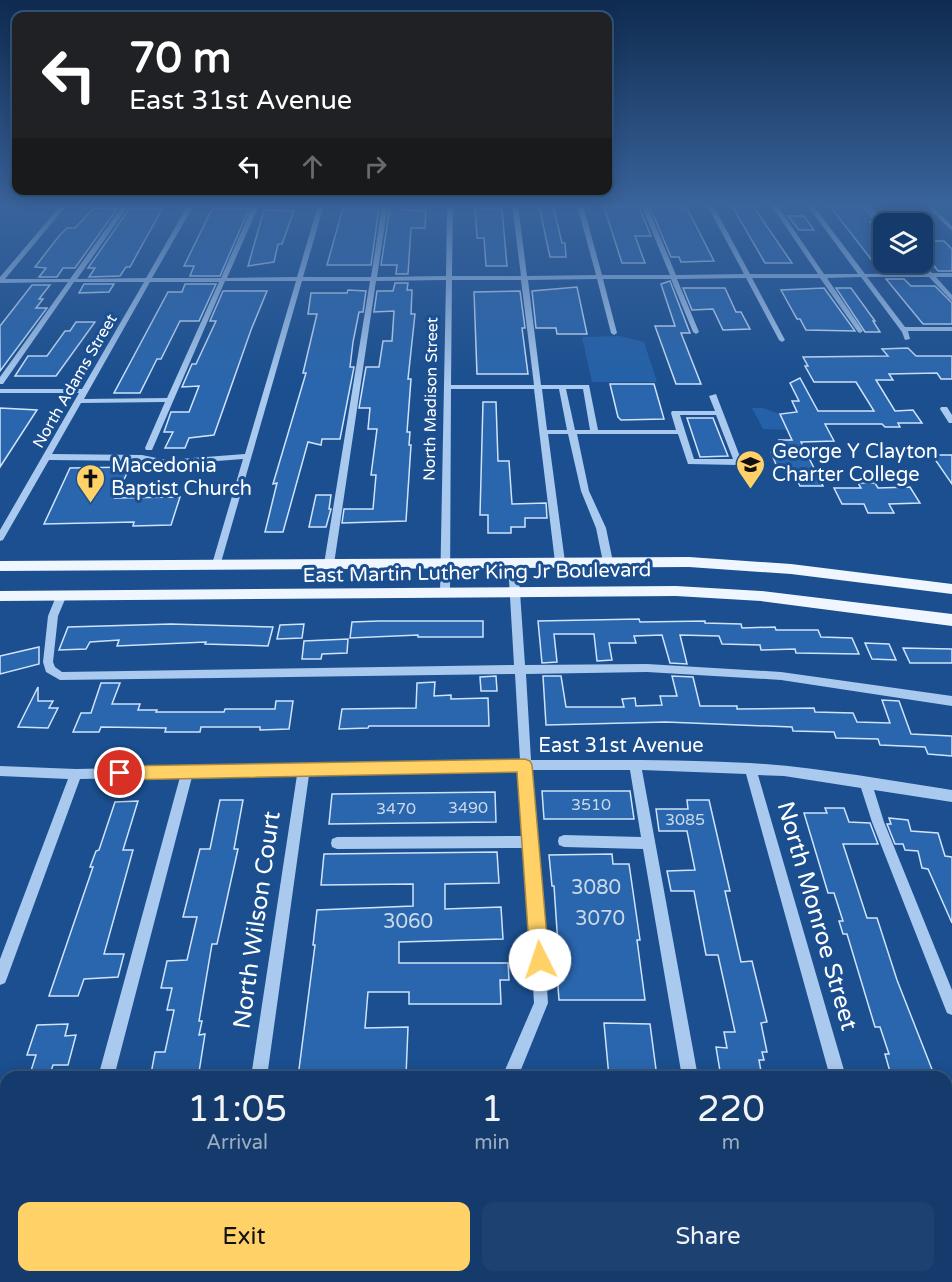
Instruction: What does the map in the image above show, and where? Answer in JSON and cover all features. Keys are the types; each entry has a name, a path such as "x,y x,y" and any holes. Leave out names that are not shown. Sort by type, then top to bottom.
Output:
{"main road":[{"name":"East Martin Luther King Jr Boulevard","path":"0,566 689,562 747,565 952,589"},
{"name":"East Martin Luther King Jr Boulevard","path":"0,596 657,591 735,594 952,620"}],"street":[{"path":"0,281 14,265"},
{"path":"0,382 83,265"},
{"name":"North Adams Street","path":"0,538 156,265"},
{"path":"149,448 229,265"},
{"path":"218,564 302,265"},
{"path":"329,564 375,265"},
{"name":"North Madison Street","path":"445,593 449,265"},
{"path":"522,265 560,562"},
{"path":"596,265 614,333"},
{"path":"669,265 696,332"},
{"path":"742,265 782,340"},
{"path":"815,265 860,331"},
{"path":"855,265 903,329 907,339"},
{"path":"930,275 952,299"},
{"path":"0,281 952,275"},
{"path":"903,329 952,329"},
{"path":"447,387 586,387 595,433"},
{"path":"561,387 589,506 602,528 608,562"},
{"path":"0,392 85,391"},
{"path":"713,396 720,413 738,462 691,462 675,413 720,413"},
{"path":"80,401 170,400"},
{"path":"944,409 952,421"},
{"path":"543,432 682,432"},
{"path":"47,457 142,458 151,462 209,461 223,456 248,456"},
{"path":"513,563 541,1003 513,1071"},
{"path":"61,597 54,616 48,662 50,669 60,676 647,668 750,673 845,684 952,701"},
{"name":"East 31st Avenue","path":"0,771 76,774 525,765 750,768 952,796"},
{"path":"635,766 689,1071"},
{"name":"North Monroe Street","path":"750,768 836,1071"},
{"name":"North Wilson Court","path":"260,1071 304,771"},
{"path":"108,1071 187,772"},
{"path":"0,978 76,774"},
{"path":"864,782 952,1008"},
{"path":"337,843 531,842"},
{"path":"564,842 649,843"}],"shaded area":[{"path":"620,336 644,342 657,382 592,382 582,337"},
{"path":"752,408 763,408 780,414 784,425 791,425 794,430 763,429"}],"building":[{"path":"37,265 77,265 75,268 63,268 57,277 39,277 46,268 35,267"},
{"path":"90,265 131,265 126,267 120,276 89,277 95,268 88,268"},
{"path":"225,265 220,276 190,276 194,266 184,266"},
{"path":"381,265 409,265 408,274 396,274 397,265"},
{"path":"486,265 507,266 486,266"},
{"path":"933,265 952,265 952,271 938,271"},
{"path":"886,279 904,279 911,286 935,286 952,303 952,324 923,324"},
{"path":"670,281 690,333 681,333 701,384 676,384 655,326 675,326 661,284"},
{"path":"395,283 408,283 407,290 412,290 411,314 415,314 408,379 411,379 407,432 410,432 409,445 411,445 406,521 342,523 344,509 373,509 376,475 371,475 377,429 368,429 370,408 359,408 366,367 379,367 383,341 392,341 394,311 374,312 377,291 393,291"},
{"path":"84,284 114,284 109,292 79,293"},
{"path":"185,284 216,284 199,321 180,321 161,359 157,359 140,393 114,393 168,292 182,292"},
{"path":"32,285 50,285 39,299 43,299 36,308 47,308 0,371 0,326"},
{"path":"577,287 587,334 557,334 556,328 536,328 532,291"},
{"path":"683,288 725,288 736,312 741,312 750,329 723,330 713,309 692,310"},
{"path":"824,288 855,331 806,330 800,319 797,319 781,290"},
{"path":"836,288 851,288 875,321 873,321 880,332 865,332"},
{"path":"348,290 366,291 363,312 359,312 353,342 350,367 354,367 340,439 322,439 321,445 308,442 283,532 265,532 277,483 273,484 306,373 303,373 317,314 308,314 311,293 347,293"},
{"path":"223,291 267,291 214,435 189,438 185,448 165,448 173,432 164,432 171,412 189,412 199,386 182,387 192,364 196,364 216,321 210,321"},
{"path":"520,291 528,374 477,374 474,292"},
{"path":"76,322 95,322 56,376 15,376 28,356 47,356 65,331 70,331"},
{"path":"908,348 916,356 952,356 952,379 941,379 937,373 889,374 893,380 876,380 895,411 913,410 922,423 898,423 900,427 885,427 882,424 825,424 834,441 801,442 823,486 800,486 791,466 777,467 771,452 777,452 775,448 782,447 779,440 792,440 780,414 797,412 792,401 799,401 790,383 800,378 818,411 874,411 856,382 814,382 803,357 888,356 882,349"},
{"path":"610,384 654,384 664,419 621,420 618,417"},
{"path":"483,402 496,402 498,461 509,461 512,504 546,503 547,518 525,518 525,527 511,527 511,533 488,533 488,515 480,515"},
{"path":"0,408 37,410 0,467"},
{"path":"687,418 713,418 728,456 700,457"},
{"path":"932,455 952,455 952,484"},
{"path":"130,467 115,498 180,497 171,525 133,526 134,522 44,524 70,468"},
{"path":"858,483 875,483 878,488 910,487 920,503 889,504 894,513 868,513 864,504 842,504 834,488 861,488"},
{"path":"316,495 331,495 329,509 331,509 326,527 309,527"},
{"path":"639,619 640,622 705,621 705,623 741,624 742,628 775,627 776,630 818,630 821,637 852,638 859,654 796,653 795,649 761,650 760,645 722,644 719,636 680,635 687,664 670,663 662,635 634,636 636,643 609,643 612,660 597,661 594,634 554,634 557,662 542,663 538,621"},
{"path":"483,621 483,637 418,637 418,635 350,638 352,622"},
{"path":"171,624 273,627 268,646 205,644 206,642 117,646 119,640 90,642 86,649 59,650 68,627"},
{"path":"304,624 302,638 277,639 280,625"},
{"path":"348,639 347,653 322,654 321,659 302,659 304,641"},
{"path":"865,643 889,644 896,660 872,659"},
{"path":"39,647 39,664 0,674 0,656"},
{"path":"903,648 952,649 952,663 910,663"},
{"path":"496,676 497,691 481,691 480,677"},
{"path":"543,676 561,676 566,707 624,707 622,699 635,698 636,706 662,705 660,696 677,696 672,676 693,677 700,706 737,706 737,709 814,708 815,712 853,713 857,722 890,723 882,700 899,701 911,734 952,736 952,756 928,754 925,747 880,745 878,739 836,738 834,732 793,731 792,727 666,722 546,725"},
{"path":"435,682 434,696 451,695 451,699 488,698 489,726 369,726 368,728 339,729 342,709 416,708 417,683"},
{"path":"101,683 120,683 112,704 140,704 138,710 157,710 156,712 275,709 276,701 293,701 289,729 201,727 200,732 165,732 166,728 101,727 99,732 73,732 81,713 91,713"},
{"path":"38,687 38,701 53,701 49,708 58,708 48,728 18,727"},
{"path":"542,791 630,791 634,819 544,819"},
{"path":"495,792 496,822 329,824 332,794"},
{"path":"220,800 243,800 234,849 238,849 217,944 212,944 199,1021 202,1021 199,1035 205,1034 199,1071 152,1071 155,1052 165,1052 174,1010 167,1010 172,988 161,988 167,961 187,960 197,917 183,917 200,849 210,849"},
{"path":"687,800 709,800 730,891 725,891 741,962 752,961 767,1022 761,1023 767,1052 762,1052 764,1060 759,1060 761,1071 720,1071 716,1047 727,1048 724,1032 735,1032 718,955 706,955 694,891 671,891 667,871 695,870 687,831 659,831 656,809 688,809"},
{"path":"138,801 123,850 133,850 104,954 124,954 118,977 84,979 78,996 49,996 93,867 90,867 96,851 99,850 115,802"},
{"path":"825,808 844,808 849,822 870,823 878,844 843,844 867,918 877,918 897,980 933,1071 890,1071 885,1054 889,1054 880,1027 875,1027 847,934 843,934 839,921 843,921 834,893 828,893 804,813 827,813"},
{"path":"889,818 908,820 911,831 938,833 945,856 952,857 952,923 928,869 922,868 918,851 905,850 903,844 895,844 887,824 891,824"},
{"path":"497,852 499,883 445,884 445,909 501,907 503,939 399,942 399,963 508,963 509,980 500,980 501,1004 409,1004 409,992 368,992 365,1028 408,1027 406,1071 299,1071 315,945 313,945 317,910 413,906 413,884 321,885 324,854"},
{"path":"612,854 613,864 629,864 640,940 637,940 645,1000 559,1000 554,886 552,886 549,855"},
{"path":"604,1023 650,1024 656,1071 608,1071"},
{"path":"68,1024 65,1036 76,1035 68,1065 53,1065 51,1071 31,1071 36,1055 27,1055 37,1025"}],"place":[{"name":"George Y Clayton Charter College","path":"751,490"},
{"name":"Macedonia Baptist Church","path":"90,504"}],"route":[{"path":"120,773 525,765 540,960"}]}
